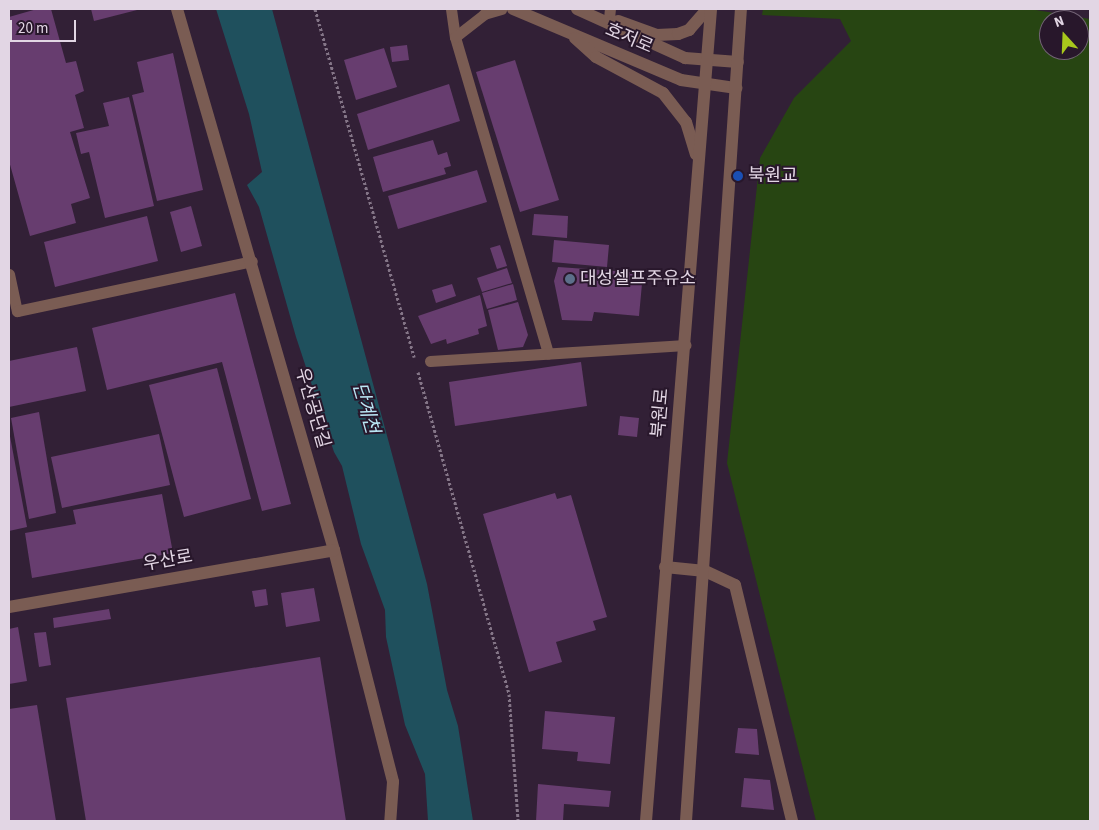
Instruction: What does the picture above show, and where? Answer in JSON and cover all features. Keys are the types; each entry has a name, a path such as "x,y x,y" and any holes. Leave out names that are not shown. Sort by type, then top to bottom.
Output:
{"street":[{"name":"우산공단길","path":"177,9 252,261 334,550 393,782 390,821"},
{"name":"호저로","path":"513,9 681,80 736,88"},
{"path":"582,11 609,14 657,35 678,34 689,30 709,9"},
{"name":"북원로","path":"646,821 706,84 709,9"},
{"path":"686,821 705,571 741,9"},
{"name":"호저로","path":"582,11 649,44 685,58 738,62"},
{"path":"567,32 596,57 663,93 674,105 694,143 698,176"},
{"name":"우산로","path":"9,607 334,550"},
{"path":"666,567 705,571 735,584 792,821"}],"lane":[{"path":"451,9 456,37 548,354"},
{"path":"456,37 484,14 501,9"},
{"path":"9,274 17,311 252,261"},
{"path":"430,361 685,345"}],"path":[{"path":"315,9 415,360"},
{"path":"418,370 509,694 518,821"}],"green space":[{"path":"763,9 1030,9 1039,10 1039,60 1089,60 1090,19 1090,821 816,821 727,463 760,158 794,98 851,41 840,19 762,15"}],"water":[{"name":"단계천","path":"216,9 272,9 427,584 447,690 458,726 473,821 428,821 425,774 405,725 386,637 385,610 361,544 342,466 334,452 296,337 259,207 247,185 262,172 249,114"}],"building":[{"path":"37,9 51,9 66,63 76,61 84,91 75,95 84,128 70,132 90,198 71,204 76,223 30,236 9,161 9,17"},
{"path":"91,9 141,9 94,21"},
{"path":"407,45 409,60 392,62 390,47"},
{"path":"384,48 397,87 356,100 344,60"},
{"path":"173,53 203,190 157,201 132,95 144,92 137,62"},
{"path":"515,60 559,200 520,212 476,72"},
{"path":"449,84 460,121 368,150 357,114"},
{"path":"129,97 154,206 105,218 89,152 81,154 76,133 109,126 103,103"},
{"path":"433,140 438,155 447,152 451,166 444,168 446,174 383,192 373,157"},
{"path":"477,170 487,202 398,229 388,196"},
{"path":"191,206 202,246 181,252 170,212"},
{"path":"534,214 568,216 567,238 532,235"},
{"path":"147,216 158,261 55,287 44,242"},
{"path":"554,240 609,245 607,267 552,262"},
{"path":"500,245 507,266 497,269 490,248"},
{"path":"558,267 643,273 639,316 594,312 592,321 562,320 554,281"},
{"path":"507,268 512,283 482,292 477,278"},
{"path":"452,284 456,296 436,303 432,290"},
{"path":"513,284 517,300 487,309 482,293"},
{"path":"235,293 291,504 262,511 222,362 107,390 92,328"},
{"path":"480,295 487,326 478,329 479,334 447,344 446,339 431,344 418,316"},
{"path":"518,302 528,335 523,347 498,350 488,310"},
{"path":"77,347 86,391 9,407 9,361"},
{"path":"581,362 587,406 455,426 449,382"},
{"path":"217,368 251,499 184,517 149,385"},
{"path":"39,412 56,513 29,519 11,418"},
{"path":"620,416 639,418 637,437 618,435"},
{"path":"9,431 27,527 9,531"},
{"path":"159,434 170,485 62,508 51,457"},
{"path":"555,493 557,499 571,495 607,617 593,621 596,630 556,642 562,662 529,672 483,514"},
{"path":"162,494 173,553 32,578 25,533 76,524 73,510"},
{"path":"314,588 320,621 286,627 281,593"},
{"path":"266,589 268,605 255,607 252,591"},
{"path":"109,609 111,619 54,628 53,618"},
{"path":"18,627 27,681 9,684 9,629"},
{"path":"46,632 51,665 39,667 34,633"},
{"path":"320,657 346,821 86,821 66,698"},
{"path":"37,705 56,821 9,821 9,709"},
{"path":"545,711 615,717 610,764 577,761 578,752 542,749"},
{"path":"738,728 757,729 759,755 735,753"},
{"path":"744,778 770,780 774,810 741,807"},
{"path":"538,784 611,791 609,807 564,804 563,821 536,821"}],"place":[{"name":"북원교","path":"738,176"},
{"name":"대성셀프주유소","path":"570,279"}]}
